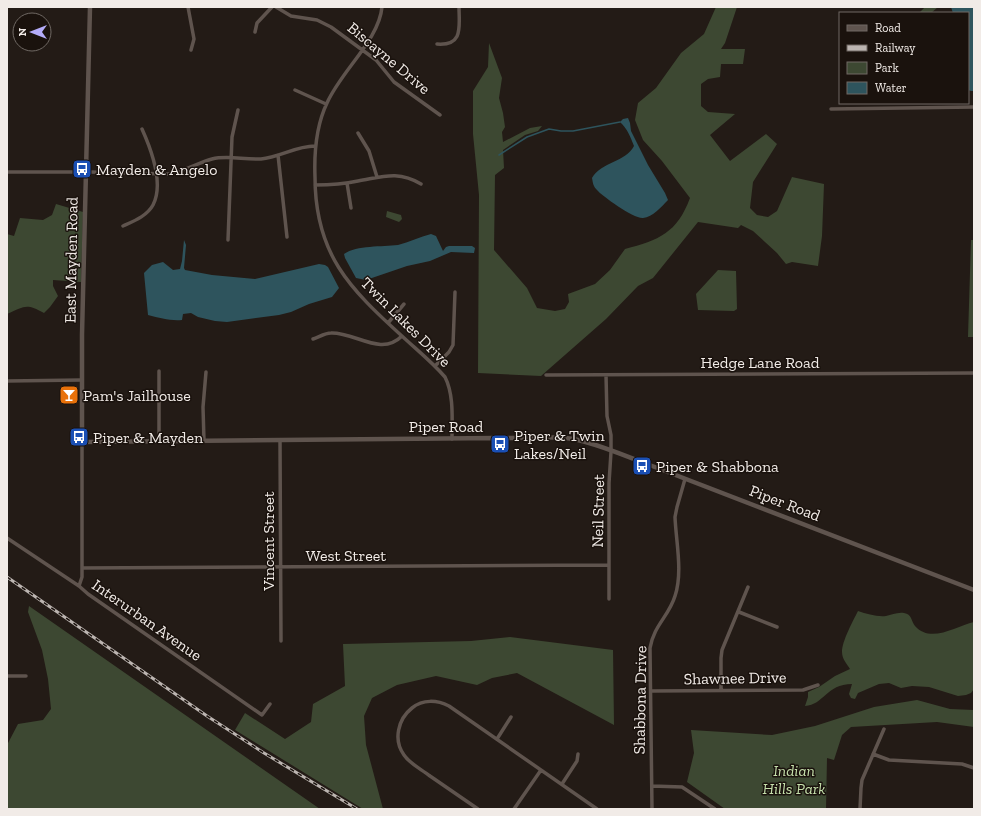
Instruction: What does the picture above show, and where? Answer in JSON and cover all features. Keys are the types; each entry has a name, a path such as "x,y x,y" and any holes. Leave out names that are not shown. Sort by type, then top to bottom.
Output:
{"street":[{"name":"East Mayden Road","path":"82,442 90,7"},
{"path":"188,7 194,39 191,50"},
{"path":"255,32 257,23 272,7"},
{"name":"Biscayne Drive","path":"276,7 291,16 309,18 324,23 376,60 394,82 440,115"},
{"name":"Twin Lakes Drive","path":"382,7 377,27 339,81 326,104 318,126 315,146 315,185 317,208 321,226 332,256 346,279 358,294 445,376 450,387 452,439"},
{"path":"437,44 449,44 457,38 459,29 459,7"},
{"path":"295,90 326,104"},
{"path":"831,109 974,107"},
{"path":"228,240 232,137 238,110"},
{"path":"123,226 142,216 153,204 156,197 157,174 148,141 142,129"},
{"path":"358,133 368,151 377,177"},
{"path":"7,172 173,173 191,168 212,159 231,157 261,159 308,146 315,146"},
{"path":"278,155 287,237"},
{"path":"315,185 348,183 392,175 405,177 421,184"},
{"path":"348,183 351,208"},
{"path":"435,366 455,348 455,292"},
{"path":"388,323 404,304"},
{"path":"313,339 325,334 334,333 385,345 393,344 402,336"},
{"path":"159,371 159,441"},
{"path":"204,441 203,407 206,372"},
{"name":"Hedge Lane Road","path":"546,375 974,373"},
{"name":"Neil Street","path":"606,375 607,411 611,435 609,483 609,599"},
{"path":"7,381 82,380"},
{"name":"Piper Road","path":"82,442 566,438 580,441 685,479 974,590"},
{"name":"Vincent Street","path":"280,440 281,641"},
{"path":"79,586 82,577 82,442"},
{"name":"Shabbona Drive","path":"652,809 650,648 658,626 672,604 678,584 675,517 685,479"},
{"name":"Interurban Avenue","path":"7,538 79,586 262,715 270,704"},
{"name":"West Street","path":"82,568 609,565"},
{"path":"721,690 722,650 748,587"},
{"path":"738,612 777,627"},
{"path":"7,676 26,676"},
{"name":"Shawnee Drive","path":"651,691 803,690 818,685"},
{"path":"478,809 411,762 404,755 399,745 398,732 402,720 416,705 424,702 438,702 449,706 597,809"},
{"path":"496,739 512,717"},
{"path":"860,809 862,780 884,729"},
{"path":"562,784 577,761 578,754"},
{"path":"873,754 889,760 962,764 974,768"},
{"path":"514,809 541,770"},
{"path":"652,786 682,787 715,809"}],"green space":[{"path":"716,7 737,7 725,43 721,49 745,49 743,64 721,64 720,77 708,79 701,84 701,106 708,112 735,114 710,135 730,161 766,134 777,144 753,182 750,208 757,215 768,217 777,211 792,177 824,184 822,236 818,266 792,262 786,264 777,253 753,231 741,225 738,228 698,222 653,278 638,286 606,319 541,376 478,373 479,195 473,134 473,91 488,67 489,43 502,78 499,98 505,127 502,132 503,142 530,128 542,126 538,131 525,135 503,150 504,168 495,175 494,250 527,288 537,308 555,311 565,309 569,302 568,294 595,284 610,270 625,249 657,238 673,227 685,210 690,198 662,161 643,140 635,120 638,103 656,88 681,53 704,34"},
{"path":"925,7 938,7 932,12 920,12"},
{"path":"56,204 83,212 81,282 53,280 53,286 58,296 44,313 33,308 26,307 7,314 7,234 14,236 20,218 43,220 52,215"},
{"path":"387,211 401,215 402,219 399,222 386,217"},
{"path":"971,240 974,240 974,337 968,337"},
{"path":"718,270 736,271 737,309 734,311 698,310 696,294"},
{"path":"29,606 320,809 7,809 7,745 18,724 43,720 51,709 48,679 42,650 28,612"},
{"path":"858,611 879,616 904,613 910,616 915,626 928,634 944,632 974,622 974,689 971,693 958,696 929,687 912,686 901,688 889,683 879,684 858,693 855,699 851,698 849,694 852,684 836,687 817,702 805,706 808,692 850,669 843,657 842,647"},
{"path":"510,637 613,650 614,725 517,673 492,678 477,685 436,676 397,685 372,698 364,716 366,745 383,809 363,809 235,730 245,713 285,739 311,722 313,704 345,686 343,644 471,641"},
{"name":"Indian Hills Park","path":"917,700 950,709 974,710 974,727 937,722 851,727 842,735 834,760 827,758 826,809 725,809 687,782 694,753 691,730 772,735 815,726 874,707"}],"water":[{"path":"951,7 974,7 974,91 969,90 969,12 953,12"},
{"path":"628,118 631,131 668,200 660,209 643,218 633,215 618,207 605,197 595,187 592,178 601,168 625,156 634,146 627,130 620,122 623,119"},
{"path":"431,234 436,236 443,251 449,246 472,246 475,248 474,253 451,252 430,261 407,266 366,280 356,278 345,258 344,254 356,249 398,245"},
{"path":"184,240 186,245 185,270 212,275 255,279 319,264 328,267 339,288 332,297 279,315 227,322 198,317 191,313 183,314 182,320 169,320 148,315 144,273 152,265 163,262 173,270 180,269"}],"waterway":[{"path":"499,155 527,137 549,129 573,131 620,122"}],"railway":[{"path":"7,577 207,716 264,753 357,809"}],"place":[{"name":"Mayden & Angelo","path":"82,169"},
{"name":"Pam's Jailhouse","path":"69,395"},
{"name":"Piper & Mayden","path":"79,437"},
{"name":"Piper & Twin Lakes/Neil","path":"500,444"},
{"name":"Piper & Shabbona","path":"642,466"}]}
